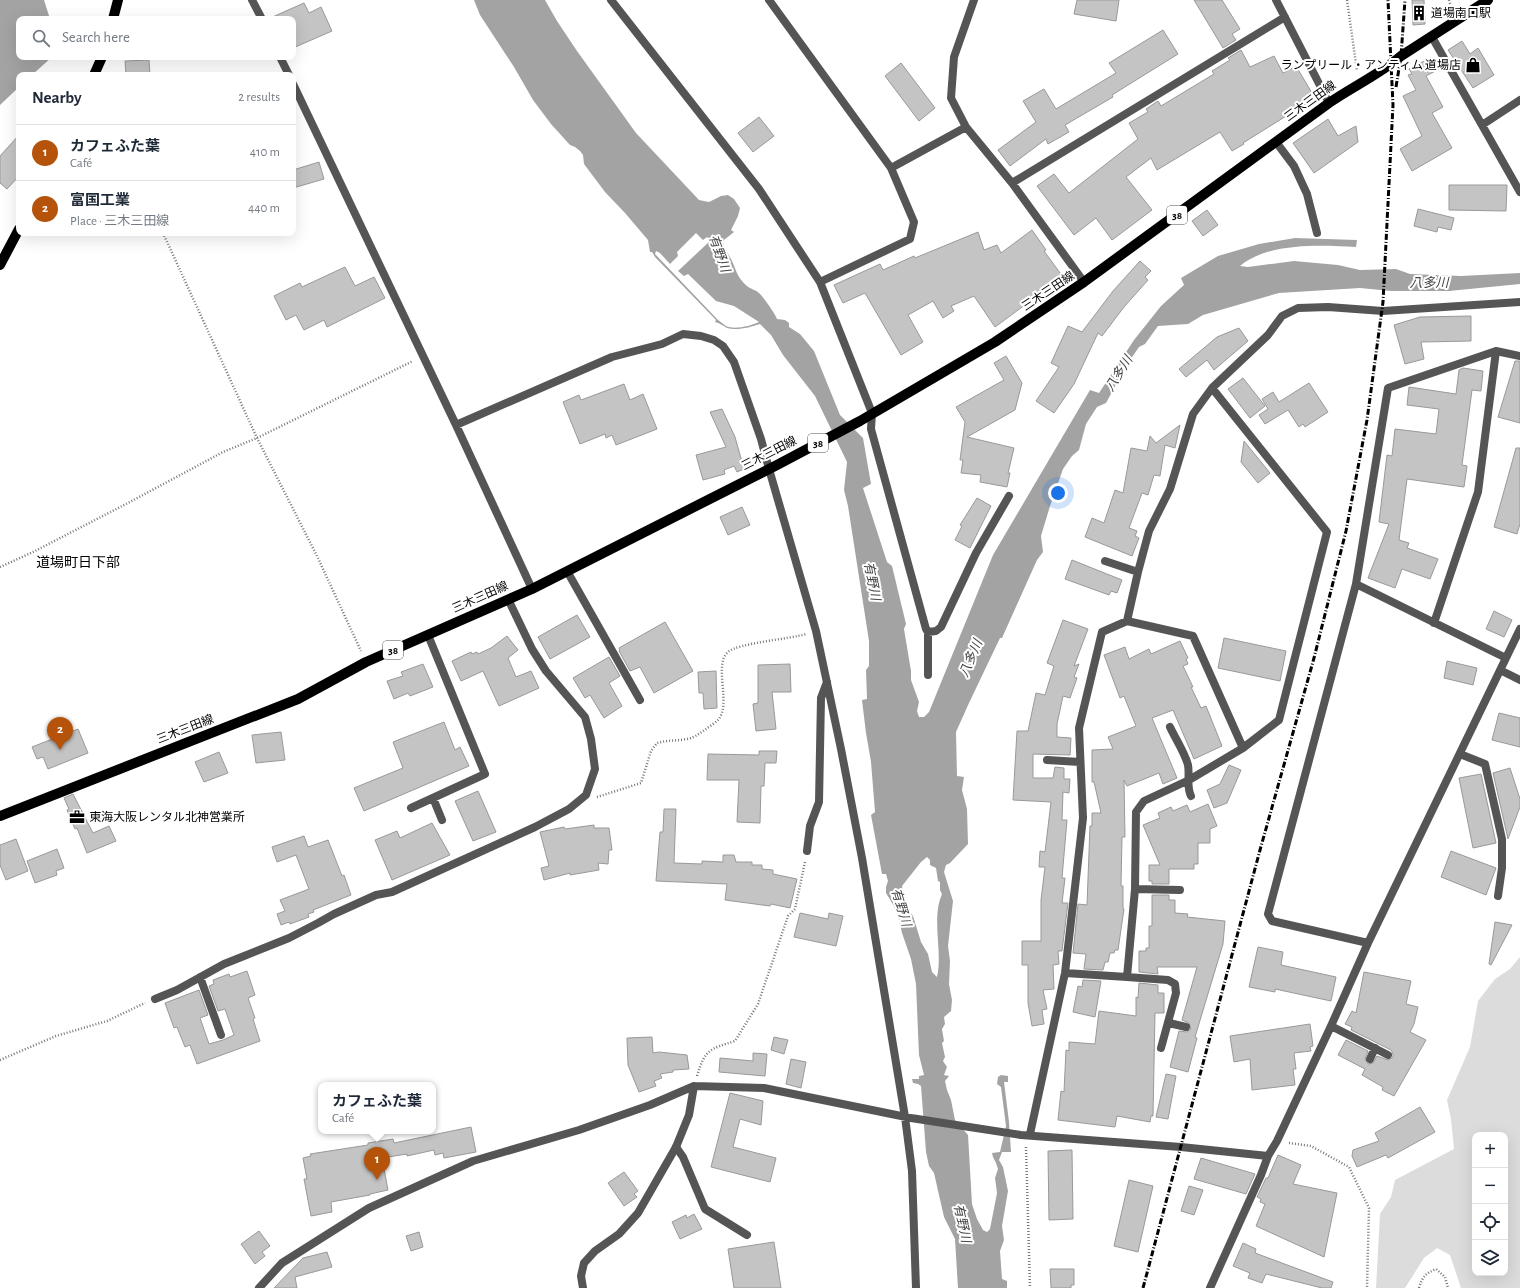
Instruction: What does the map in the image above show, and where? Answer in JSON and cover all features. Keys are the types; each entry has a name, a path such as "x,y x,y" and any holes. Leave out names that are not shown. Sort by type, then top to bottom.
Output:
{"main road":[{"path":"114,16 118,0"},
{"name":"三木三田線","path":"0,816 298,699 366,662 532,589 773,467 860,420 995,342 1084,282 1329,103 1488,0"},
{"path":"95,72 101,60"},
{"path":"0,265 16,235"}],"street":[{"path":"252,0 260,16"},
{"path":"611,0 759,189 820,282 872,413 871,429 928,632 928,675"},
{"path":"769,0 891,168 914,222 910,239 820,282"},
{"path":"974,0 954,58 951,98 966,127 1012,183 1084,282"},
{"path":"1276,0 1329,103"},
{"path":"1012,183 1285,17"},
{"path":"1432,37 1520,192"},
{"path":"282,60 288,72"},
{"path":"296,90 456,425 532,589"},
{"path":"1482,125 1520,100"},
{"path":"891,168 966,127"},
{"path":"1276,142 1294,166 1307,194 1317,233"},
{"path":"1128,621 1138,572 1149,531 1170,489 1193,414 1212,388 1268,335 1282,316 1298,308 1328,307 1383,311 1520,302"},
{"path":"456,425 612,357 662,344 683,334 701,336 714,340 723,346 734,362 761,439 773,467 816,631 862,858 908,1118 912,1171 916,1288"},
{"path":"1434,623 1478,492 1496,351"},
{"path":"1368,943 1272,921 1268,914 1356,584 1388,388 1496,351 1520,356"},
{"path":"1127,977 1135,889 1136,812 1144,801 1189,780 1243,748 1279,720 1327,532 1212,388"},
{"path":"928,632 936,631 941,627 976,553 1009,496"},
{"path":"1105,561 1138,572"},
{"path":"567,571 640,700"},
{"path":"1356,584 1506,658"},
{"path":"155,999 177,990 238,958 289,938 334,914 376,896 392,892 535,827 569,809 586,794 595,769 591,739 585,717 546,670 532,649 508,599"},
{"path":"1030,1134 1065,973 1083,818 1079,728 1102,632 1128,621 1193,636 1243,748"},
{"path":"1210,1288 1268,1156 1277,1141 1331,1026 1368,943 1520,628"},
{"path":"411,808 485,774 428,634"},
{"path":"1500,670 1520,680"},
{"path":"807,852 810,826 819,802 821,698 827,682"},
{"path":"1170,727 1188,764 1188,789 1191,796"},
{"path":"1460,754 1485,764 1502,839 1502,868 1498,896"},
{"path":"1047,760 1080,762"},
{"path":"433,798 442,820"},
{"path":"1135,889 1180,890"},
{"path":"1065,973 1168,980 1175,984 1176,993 1162,1048"},
{"path":"200,977 221,1035"},
{"path":"1169,1023 1186,1027"},
{"path":"1331,1026 1388,1055"},
{"path":"1370,1059 1375,1048"},
{"path":"583,1288 581,1276 584,1263 595,1251 619,1234 638,1213 676,1147 689,1115 694,1086"},
{"path":"259,1288 282,1264 369,1208 473,1161 579,1130 650,1105 694,1086 764,1088 908,1118 1021,1135 1030,1134 1268,1156"},
{"path":"676,1147 683,1157 705,1209 747,1235"}],"path":[{"path":"1346,0 1359,83"},
{"path":"1449,0 1452,10"},
{"path":"163,236 257,438 317,556 366,662"},
{"path":"0,567 33,552 223,452 257,438 423,357"},
{"path":"586,794 597,797 642,783 651,751 657,742 687,739 696,736 718,719 722,710 723,661 728,652 739,647 797,637 816,631"},
{"path":"694,1086 700,1064 711,1048 735,1041 758,1004 788,916 795,909 807,852"},
{"path":"0,1060 56,1036 107,1021 155,999"},
{"path":"1030,1134 1026,1140 1030,1288"},
{"path":"1277,1141 1312,1146 1349,1167 1369,1208 1367,1288"},
{"path":"1419,1288 1420,1281 1427,1272 1436,1269 1445,1276 1448,1288"}],"shaded area":[{"path":"1520,957 1520,1288 1461,1288 1450,1255 1437,1248 1424,1258 1405,1288 1376,1288 1380,1214 1391,1197 1395,1180 1454,1149 1451,1119 1447,1100 1470,1047 1478,1001 1495,979 1510,969"}],"water":[{"path":"0,0 44,0 49,16 16,16 16,60 49,60 35,72 16,72 16,90 0,105"},
{"path":"474,0 545,0 577,51 636,133 699,200 709,202 721,196 728,195 734,199 740,208 731,230 734,232 724,240 723,243 739,276 747,286 760,294 777,319 785,320 789,323 789,327 800,334 814,351 840,415 863,438 871,484 863,488 887,562 892,566 906,624 904,629 911,671 911,680 919,702 917,711 919,717 924,717 929,712 993,555 1090,390 1099,393 1134,340 1161,306 1184,285 1181,278 1218,256 1259,244 1295,238 1357,240 1356,247 1312,246 1280,249 1252,258 1240,266 1248,267 1294,261 1338,265 1360,270 1396,269 1410,274 1461,276 1520,273 1520,284 1449,291 1391,291 1360,288 1279,293 1203,315 1188,324 1158,326 1145,344 1139,347 1126,366 1106,403 1097,407 1086,424 1079,450 1072,456 1063,469 1041,536 1043,552 1037,560 1002,638 1000,638 956,732 957,776 964,777 962,790 967,809 968,844 950,863 946,865 944,872 953,901 948,946 950,961 949,984 952,1000 951,1011 944,1017 945,1024 942,1029 944,1041 942,1043 945,1057 943,1061 947,1067 944,1075 949,1076 945,1081 955,1120 968,1135 972,1204 977,1219 983,1230 987,1232 990,1229 997,1193 995,1178 998,1169 992,1153 1000,1152 1006,1126 1001,1087 997,1084 998,1077 1001,1075 1008,1076 1008,1082 1004,1082 1011,1152 1002,1152 999,1160 1003,1167 1008,1191 1002,1226 1004,1240 1000,1251 1002,1279 1007,1281 1007,1288 958,1288 955,1239 944,1217 934,1173 929,1166 926,1152 921,1086 913,1083 912,1079 919,1079 919,1076 924,1075 919,1055 916,984 911,959 902,933 897,911 886,893 888,881 886,874 882,874 871,815 875,812 871,762 862,700 867,699 866,670 869,666 869,641 848,506 844,490 847,462 815,396 783,355 771,335 760,324 735,329 727,328 715,322 716,320 655,257 652,252 650,252 648,240 605,192 584,164 583,155 580,151 570,145 551,124 533,100 514,67 480,15","holes":["696,233 703,240 707,237 710,241 678,271 684,276 688,274 716,301 734,306 759,322 742,327 733,328 726,326 718,320 655,254 656,251 660,253 670,264 678,256 677,252","927,857 930,860 930,865 936,868 942,894 937,914 939,957 937,977 932,972 928,954 921,942 913,916 905,906 902,886 921,862"]}],"building":[{"path":"1077,0 1119,0 1116,21 1074,14"},
{"path":"1194,0 1222,0 1240,29 1232,34 1236,40 1223,48"},
{"name":"道場南口駅","path":"1412,0 1424,0 1425,24 1413,25"},
{"path":"304,3 309,13 321,7 332,31 296,47 296,16 275,16"},
{"path":"1163,30 1178,54 1112,95 1113,97 1065,125 1069,132 1048,144 1046,139 1010,166 998,150 1036,122 1023,101 1044,89 1056,109 1116,73 1109,63"},
{"path":"1462,41 1470,54 1478,48 1494,75 1473,88 1448,50"},
{"path":"1241,50 1250,67 1274,56 1283,73 1296,66 1315,98 1232,151 1220,132 1157,170 1151,158 1126,177 1152,210 1112,240 1096,218 1074,235 1037,186 1054,174 1069,193 1138,139 1129,123 1148,112 1146,109 1158,101 1161,106 1214,74 1212,71 1230,60 1228,58"},
{"path":"149,60 150,72 126,72 125,61"},
{"path":"1426,60 1441,64 1443,67 1426,76 1443,107 1432,113 1452,148 1412,171 1400,149 1422,136 1403,96 1416,90 1408,75 1412,74 1409,69"},
{"path":"901,63 935,108 919,121 885,76"},
{"path":"759,117 774,136 753,152 738,133"},
{"path":"1328,119 1338,136 1356,126 1358,142 1314,173 1293,143"},
{"path":"16,138 16,179 7,189 0,183 0,156"},
{"path":"319,162 324,179 296,187 296,169"},
{"path":"1449,185 1507,185 1506,211 1449,210"},
{"path":"1418,209 1454,218 1451,230 1438,227 1437,232 1414,226"},
{"path":"1207,210 1218,225 1203,236 1192,221"},
{"path":"1032,230 1046,250 1044,251 1063,277 995,327 974,296 951,306 954,311 943,318 933,301 908,315 923,342 901,355 865,293 843,303 834,285 880,264 883,270 914,256 915,258 978,232 984,250 997,245 1001,253"},
{"path":"1140,261 1151,271 1145,277 1148,280 1124,307 1102,336 1098,333 1074,384 1054,413 1036,401 1059,367 1051,363 1068,326 1082,332 1113,291"},
{"path":"345,267 355,286 374,277 385,298 327,327 324,320 304,330 296,315 286,320 274,296 300,283 302,287"},
{"path":"1471,316 1471,341 1421,342 1424,359 1405,364 1394,325 1420,317"},
{"path":"1239,328 1248,341 1214,370 1207,360 1186,377 1179,369 1217,337"},
{"path":"1006,356 1022,383 1015,410 967,437 1014,448 1008,473 1010,473 1007,487 980,482 981,475 961,473 963,460 960,460 965,422 956,407 1004,380 994,363"},
{"path":"1515,361 1520,361 1520,423 1498,417"},
{"path":"1463,368 1483,371 1481,391 1472,390 1462,465 1467,466 1464,487 1407,479 1399,540 1409,543 1407,548 1438,559 1430,579 1402,569 1395,588 1368,578 1389,524 1379,522 1387,455 1392,456 1395,429 1436,434 1439,409 1407,405 1409,387 1456,394 1459,370"},
{"path":"1243,378 1265,406 1250,418 1228,389"},
{"path":"1309,383 1328,412 1305,427 1303,424 1299,427 1288,410 1265,424 1259,415 1268,409 1262,399 1273,392 1279,402"},
{"path":"624,384 630,400 643,394 657,429 616,445 612,435 606,438 605,434 580,444 563,402 579,395 581,400"},
{"path":"722,409 735,437 744,469 737,472 734,466 724,470 725,474 703,480 696,455 726,447 710,412"},
{"path":"1180,425 1175,448 1165,445 1160,476 1154,475 1148,495 1142,493 1129,528 1137,531 1135,536 1139,538 1132,556 1085,537 1092,518 1104,523 1115,490 1123,493 1131,448 1147,451 1150,436 1156,443"},
{"path":"1244,441 1270,473 1258,483 1241,462"},
{"path":"1516,448 1520,448 1520,524 1517,534 1494,527"},
{"path":"977,498 991,506 970,548 955,540 962,526 960,525"},
{"path":"742,507 750,525 728,535 720,517"},
{"path":"1072,560 1122,580 1117,593 1111,591 1109,595 1065,579"},
{"path":"1494,611 1512,620 1504,637 1486,629"},
{"path":"577,615 590,637 550,659 538,637"},
{"path":"1063,620 1088,629 1074,666 1079,664 1074,677 1077,678 1070,698 1063,696 1057,724 1057,737 1071,738 1070,755 1033,754 1033,778 1053,778 1055,767 1064,768 1064,779 1070,779 1069,793 1063,792 1062,820 1067,820 1062,878 1065,878 1062,903 1068,903 1062,951 1058,951 1059,964 1053,965 1054,989 1043,990 1047,1009 1042,1010 1044,1024 1032,1026 1028,1003 1028,965 1022,965 1022,941 1041,941 1041,900 1045,867 1039,867 1040,851 1045,852 1051,802 1013,800 1017,731 1028,731 1036,693 1045,695 1054,666 1047,663"},
{"path":"665,622 693,671 654,693 640,667 630,671 619,651 619,648"},
{"path":"507,636 518,650 508,658 516,677 531,671 539,688 499,706 483,671 461,681 452,661 471,652 472,654 477,652 478,654 491,648"},
{"path":"1224,638 1286,651 1280,681 1218,668"},
{"path":"1180,641 1188,658 1186,659 1188,664 1183,666 1193,687 1191,687 1201,708 1206,706 1222,746 1194,759 1173,710 1152,718 1177,778 1163,784 1159,773 1127,786 1124,780 1125,837 1122,837 1121,886 1123,886 1124,909 1118,950 1115,950 1114,953 1110,953 1108,962 1105,962 1103,970 1084,969 1086,954 1073,953 1078,904 1087,905 1090,826 1092,826 1092,813 1101,813 1094,782 1092,782 1092,750 1113,749 1108,737 1136,726 1124,696 1120,698 1104,655 1125,647 1129,659 1149,649 1151,654"},
{"path":"609,657 620,676 609,683 622,706 604,718 590,695 585,698 573,678"},
{"path":"1447,661 1477,668 1473,685 1444,678"},
{"path":"423,664 433,687 410,696 408,693 394,699 387,681 403,676 401,672"},
{"path":"790,664 791,692 772,692 776,729 756,731 753,704 758,703 758,665"},
{"path":"716,671 717,708 704,709 703,693 699,693 698,672"},
{"path":"1499,713 1520,718 1520,747 1492,740"},
{"path":"444,722 455,750 460,747 469,766 364,811 354,788 403,768 393,742"},
{"path":"78,729 88,753 48,769 43,757 37,759 32,747"},
{"path":"281,732 285,760 256,763 252,735"},
{"path":"759,751 777,751 776,763 765,763 764,786 761,786 760,823 737,822 739,780 707,780 708,754 759,755"},
{"path":"219,752 228,773 204,782 195,762"},
{"path":"1229,765 1241,770 1227,803 1214,808 1207,790 1220,784"},
{"path":"1510,768 1520,799 1520,807 1508,839 1493,773"},
{"path":"1481,774 1496,843 1473,848 1459,778"},
{"path":"478,791 496,832 473,841 455,801"},
{"path":"73,794 93,833 109,826 116,841 87,853 77,828 75,829 67,810 69,809 64,798"},
{"path":"1208,804 1217,826 1210,829 1210,843 1198,843 1198,864 1194,864 1194,869 1169,869 1169,884 1152,884 1152,881 1149,881 1149,865 1160,865 1143,825 1160,818 1158,813 1171,807 1173,811 1187,805 1190,812"},
{"path":"664,809 676,809 674,863 702,864 702,861 723,862 723,855 734,855 736,862 752,862 752,865 762,865 762,869 773,870 773,874 797,879 790,908 771,904 770,906 725,900 727,884 656,881 660,832 663,832"},
{"path":"432,823 450,855 392,880 375,840 397,831 400,838"},
{"path":"594,825 594,828 609,828 612,850 609,850 608,864 598,863 599,870 570,875 570,873 544,880 541,868 549,866 540,832 564,827 565,829"},
{"path":"304,836 308,847 328,840 342,876 344,875 351,895 313,910 314,912 308,914 309,917 290,924 289,922 281,925 277,914 285,911 280,900 309,889 296,855 277,862 272,847"},
{"path":"16,839 28,871 6,880 0,865 0,845"},
{"path":"57,849 64,868 56,871 57,875 35,883 27,861"},
{"path":"1451,851 1496,868 1486,895 1441,877"},
{"path":"1152,895 1169,895 1169,900 1175,900 1175,913 1188,914 1187,917 1225,921 1223,944 1195,1037 1197,1038 1188,1072 1170,1067 1179,1031 1187,1032 1191,1029 1189,1023 1182,1020 1197,967 1157,967 1158,974 1139,972 1139,951 1146,951 1146,948 1149,948 1149,926 1152,926"},
{"path":"800,913 828,919 829,913 843,916 836,946 794,937"},
{"path":"1495,922 1512,925 1491,965 1489,964"},
{"path":"1258,947 1283,952 1281,965 1336,977 1331,1001 1275,989 1275,992 1249,987"},
{"path":"247,971 255,995 248,998 255,1018 253,1019 260,1041 197,1064 190,1045 185,1047 177,1027 174,1028 165,1003 199,990 208,1015 200,1018 209,1044 223,1040 234,1035 225,1009 218,1011 209,986 214,984 213,980 229,974 230,977"},
{"path":"1364,972 1411,981 1406,1004 1418,1007 1414,1024 1410,1032 1426,1040 1394,1096 1382,1090 1383,1087 1362,1075 1365,1069 1338,1055 1346,1040 1368,1051 1365,1059 1368,1064 1373,1063 1377,1056 1388,1060 1393,1057 1391,1050 1351,1030 1352,1027 1345,1024 1352,1011 1356,1013"},
{"path":"1083,980 1101,981 1095,1017 1073,1012 1078,986 1082,987"},
{"path":"1139,983 1158,985 1158,993 1164,993 1164,1013 1155,1013 1153,1116 1151,1116 1150,1122 1117,1116 1115,1127 1058,1120 1061,1091 1064,1092 1066,1050 1069,1051 1069,1042 1095,1044 1099,1011 1136,1016 1136,997 1138,998"},
{"path":"1310,1024 1313,1046 1310,1047 1311,1051 1294,1053 1296,1069 1293,1069 1295,1085 1252,1090 1250,1059 1234,1062 1230,1036"},
{"path":"652,1037 653,1053 659,1052 687,1055 689,1069 673,1070 673,1072 660,1074 662,1078 654,1081 656,1086 639,1092 628,1065 627,1038"},
{"path":"774,1037 788,1040 784,1054 771,1050"},
{"path":"753,1053 767,1054 765,1076 719,1072 720,1058 753,1061"},
{"path":"791,1059 806,1062 801,1088 786,1084"},
{"path":"1166,1074 1176,1076 1168,1119 1156,1117"},
{"path":"730,1093 763,1101 761,1125 740,1119 733,1147 776,1158 770,1182 711,1167"},
{"path":"1420,1107 1435,1132 1388,1158 1386,1155 1357,1167 1352,1156 1353,1150 1379,1141 1375,1133"},
{"path":"471,1127 476,1152 444,1158 443,1153 435,1155 434,1150 407,1156 407,1154 382,1158 388,1190 331,1202 332,1212 311,1216 304,1179 307,1179 303,1158 311,1156 310,1154 368,1145 368,1143 393,1139 394,1143"},
{"path":"1072,1150 1073,1219 1049,1220 1048,1151"},
{"path":"1278,1155 1301,1165 1293,1184 1337,1193 1324,1257 1256,1226 1265,1204 1260,1202 1261,1199 1257,1197 1266,1178 1268,1178"},
{"path":"1201,1158 1255,1174 1246,1194 1194,1179"},
{"path":"624,1172 638,1191 634,1194 637,1197 624,1206 608,1183"},
{"path":"1129,1180 1153,1186 1138,1252 1114,1246"},
{"path":"1189,1186 1203,1190 1194,1215 1181,1211"},
{"path":"694,1214 702,1229 680,1239 672,1222 686,1215 687,1218"},
{"path":"259,1231 270,1246 262,1252 265,1256 255,1264 241,1244"},
{"path":"419,1232 423,1247 411,1251 406,1236"},
{"path":"774,1242 781,1288 734,1288 728,1249"},
{"path":"1243,1243 1256,1249 1255,1253 1333,1282 1331,1288 1322,1288 1266,1274 1262,1283 1248,1278 1250,1273 1233,1266"},
{"path":"327,1252 332,1267 295,1277 297,1288 274,1288 303,1258"},
{"path":"1050,1269 1074,1269 1074,1285 1071,1285 1071,1288 1051,1288"}],"railway":[{"path":"1143,1288 1260,850 1314,658 1346,531 1367,420 1383,302 1393,105 1388,0"},
{"path":"1396,87 1401,56 1405,0"}],"place":[{"name":"道場南口駅","path":"1419,13"},
{"name":"ランプリール・アンティム 道場店","path":"1473,65"},
{"name":"富国工業","path":"60,750"},
{"name":"東海大阪レンタル北神営業所","path":"77,817"},
{"name":"カフェふた葉","path":"377,1180"}],"district":[{"name":"道場町日下部","path":"78,562"}],"water label":[{"name":"有野川","path":"720,253"},
{"name":"八多川","path":"1429,282"},
{"name":"八多川","path":"1118,373"},
{"name":"有野川","path":"873,581"},
{"name":"八多川","path":"970,658"},
{"name":"有野川","path":"902,907"},
{"name":"有野川","path":"963,1223"}]}
